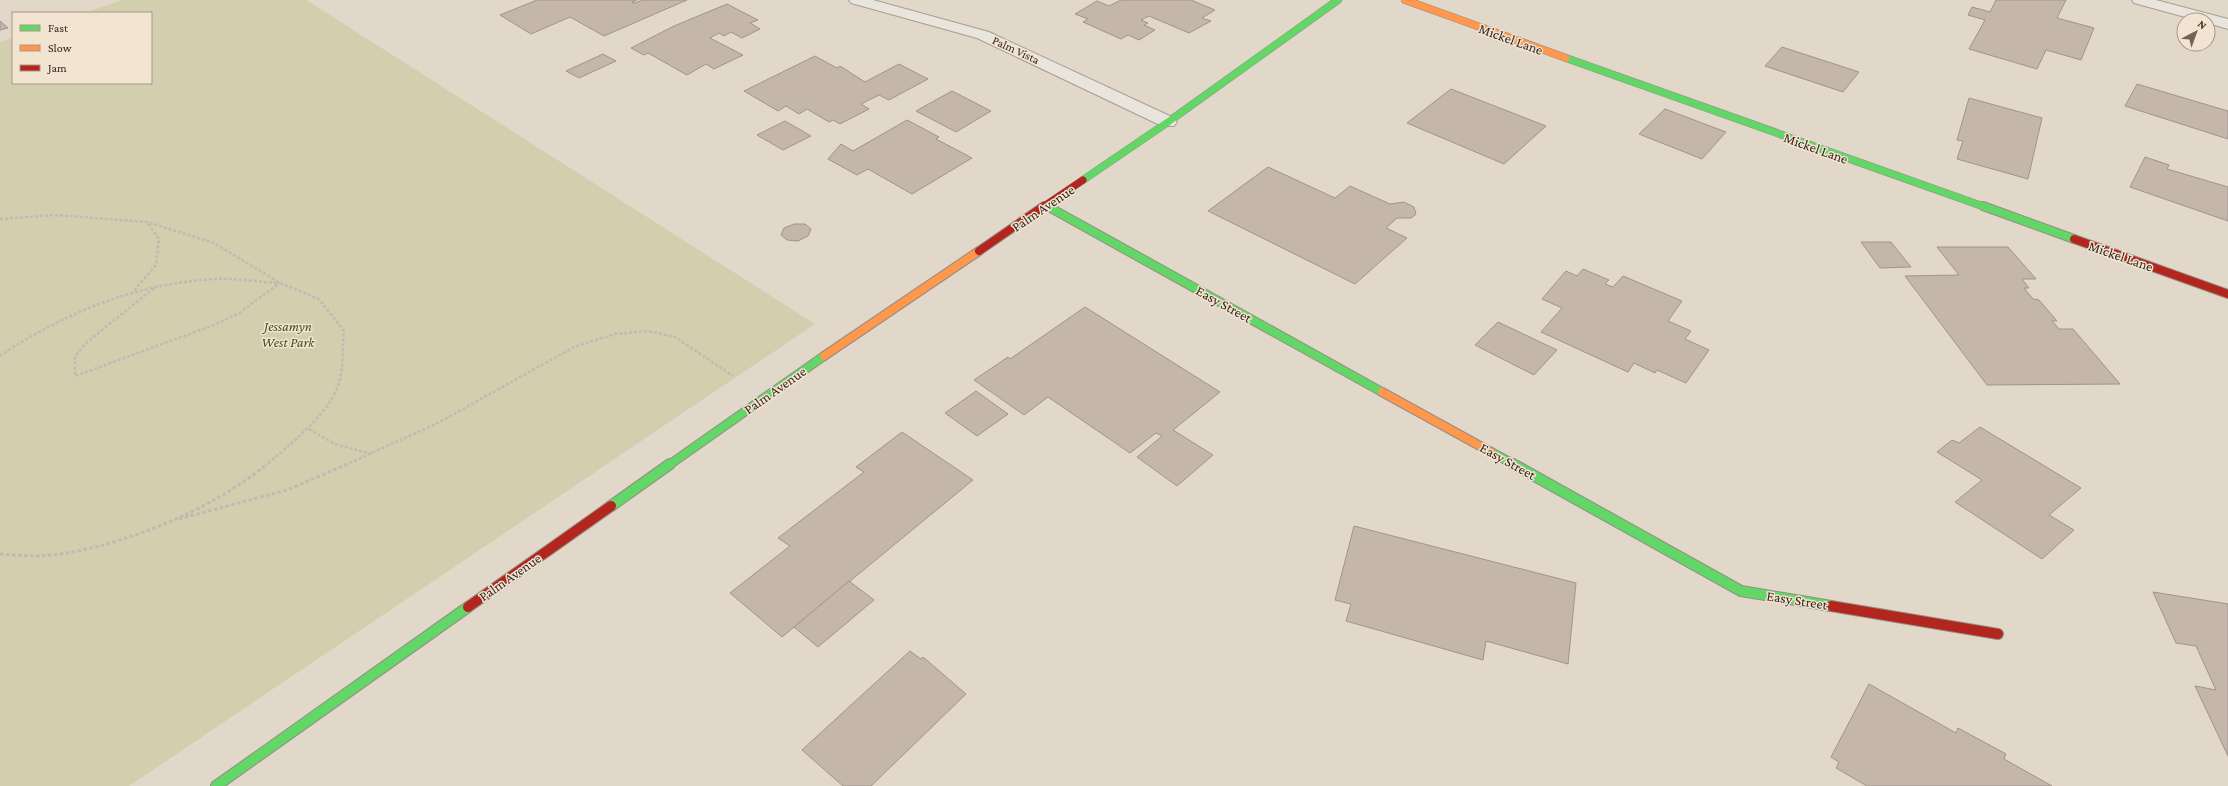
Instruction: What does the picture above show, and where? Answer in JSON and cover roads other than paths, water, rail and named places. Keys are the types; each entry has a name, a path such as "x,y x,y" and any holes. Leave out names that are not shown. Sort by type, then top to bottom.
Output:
{"street":[{"name":"Palm Vista","path":"856,0 983,35 1168,122"},
{"name":"Palm Avenue","path":"216,786 767,395 1168,122 1338,0"},
{"name":"Mickel Lane","path":"1405,0 2228,294"},
{"path":"2140,0 2228,24"},
{"name":"Easy Street","path":"1046,206 1741,591 1998,634"}],"park label":[{"name":"Jessamyn West Park","path":"288,334"}]}
